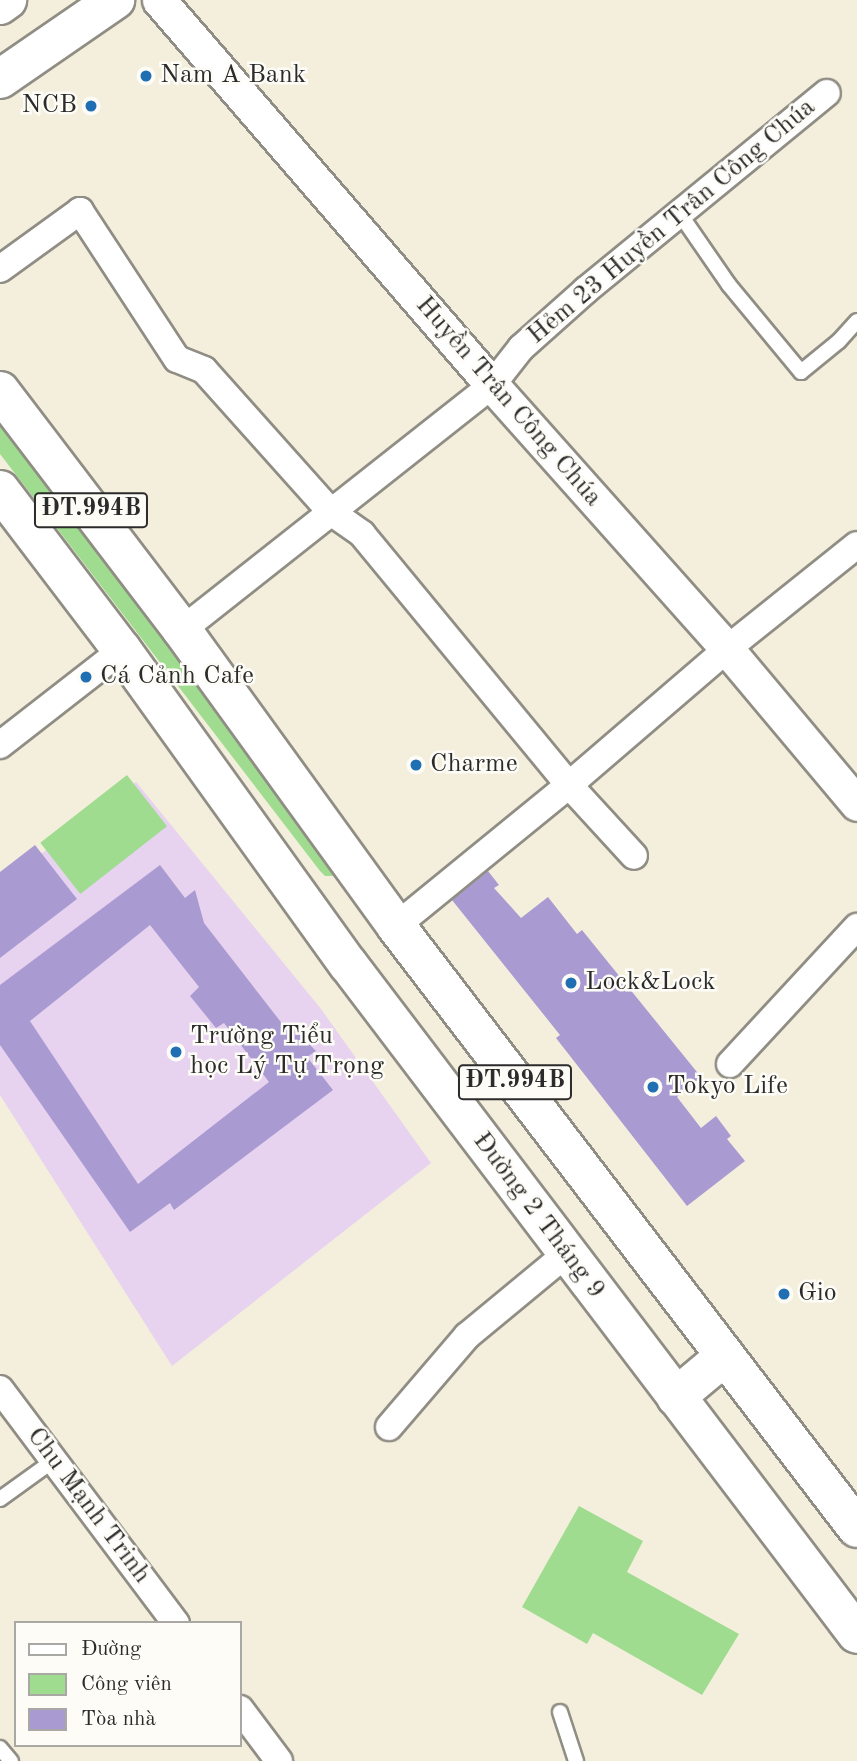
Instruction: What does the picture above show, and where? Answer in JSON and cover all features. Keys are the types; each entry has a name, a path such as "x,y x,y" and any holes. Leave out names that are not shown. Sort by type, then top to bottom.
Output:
{"main road":[{"path":"0,5 7,0"},
{"path":"0,79 115,0"},
{"name":"ĐT.994B","path":"0,391 182,630 396,926 857,1528"},
{"name":"Đường 2 Tháng 9","path":"0,490 122,650 348,964 857,1634"},
{"path":"348,964 396,926"},
{"path":"676,1397 724,1356"}],"street":[{"name":"Huyền Trân Công Chúa","path":"159,0 492,385 727,649 857,804"},
{"name":"Hẻm 23 Huyền Trân Công Chúa","path":"182,630 492,385 521,348 586,290 827,93"},
{"path":"0,269 80,211 177,359 204,370 331,512 362,534 569,785 634,856"},
{"path":"396,926 569,785 727,649 857,545"},
{"path":"0,745 122,650"},
{"path":"730,1064 857,927"},
{"path":"389,1427 467,1336 566,1254"},
{"name":"Chu Mạnh Trinh","path":"0,1389 175,1621"},
{"path":"242,1712 279,1761"}],"lane":[{"path":"680,214 729,285 801,372 839,341 857,321"},
{"path":"0,1499 54,1460"},
{"path":"560,1712 576,1761"},
{"path":"0,1748 11,1761"}],"shaded area":[{"name":"Trường Tiểu học Lý Tự Trọng","path":"136,782 321,1009 431,1163 172,1366 0,1095 0,885"}],"green space":[{"path":"0,420 336,859 338,871 332,876 325,876 320,871 0,454"},
{"path":"127,775 167,826 80,894 40,843"},
{"path":"579,1506 643,1541 627,1572 739,1634 702,1695 593,1633 587,1644 522,1607"}],"building":[{"path":"35,845 77,899 0,958 0,872"},
{"path":"160,865 185,898 195,890 204,923 287,1030 292,1027 316,1051 307,1057 333,1090 174,1210 170,1203 130,1232 0,1045 0,985","holes":["150,925 199,987 190,996 216,1028 224,1023 269,1082 138,1184 30,1021"]},
{"path":"488,871 499,885 494,888 521,918 548,897 577,934 582,930 701,1077 677,1097 701,1128 716,1116 731,1136 727,1139 745,1161 687,1206 556,1038 560,1035 452,900"}],"place":[{"name":"Nam A Bank","path":"146,76"},
{"name":"NCB","path":"91,106"},
{"name":"Cá Cảnh Cafe","path":"86,677"},
{"name":"Charme","path":"416,765"},
{"name":"Lock&Lock","path":"571,983"},
{"name":"Trường Tiểu học Lý Tự Trọng","path":"176,1052"},
{"name":"Tokyo Life","path":"653,1087"},
{"name":"Gio","path":"784,1294"}]}
